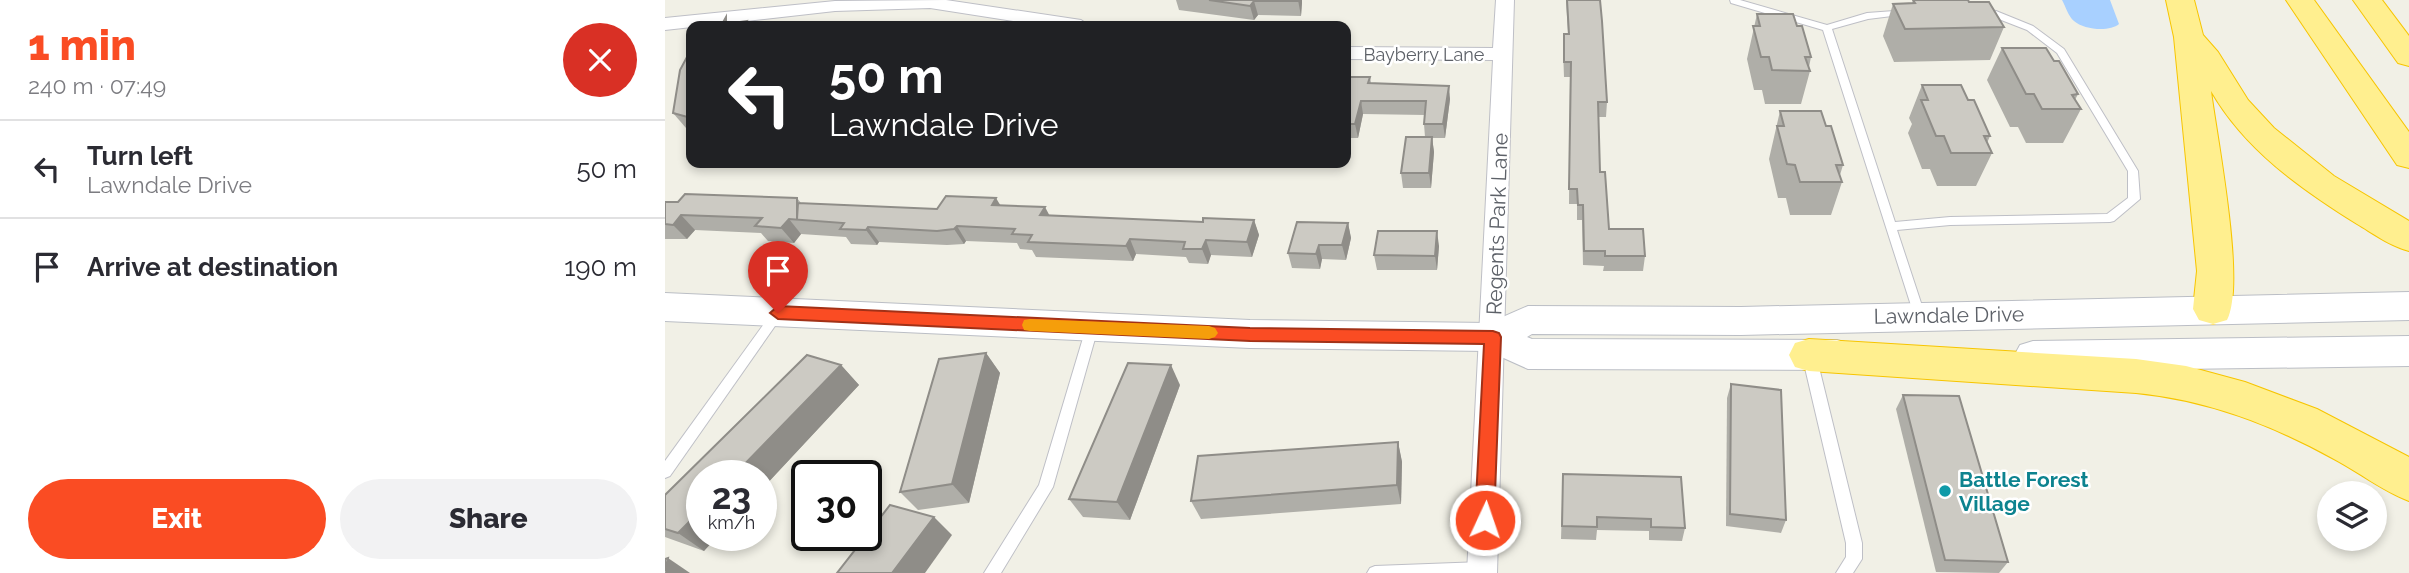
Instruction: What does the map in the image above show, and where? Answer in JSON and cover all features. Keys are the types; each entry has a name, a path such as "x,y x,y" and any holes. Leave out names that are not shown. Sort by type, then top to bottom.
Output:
{"highway":[{"path":"2180,0 2189,37 2216,271 2213,309"},
{"path":"2300,0 2409,157"},
{"path":"2367,0 2409,57"},
{"path":"2189,37 2207,55 2225,90 2242,114 2282,155 2369,217 2409,239"},
{"path":"1809,355 1874,362 2138,375 2184,383 2242,398 2288,416 2341,441 2409,481"}],"main road":[{"name":"Lawndale Drive","path":"1493,337 1528,320 1741,321 2409,306"},
{"name":"Lawndale Drive","path":"665,307 1250,334 1493,337 1528,354 2059,356 2409,351"}],"street":[{"name":"Regents Park Lane","path":"1482,571 1505,0"},
{"path":"693,21 835,6 930,3 1048,21"},
{"path":"866,21 877,5"},
{"path":"665,24 686,22"},
{"name":"Bayberry Lane","path":"1351,53 1503,54"}],"lane":[{"path":"1734,1 1827,28 1867,16 1918,11"},
{"path":"1891,226 1950,220 2110,218 2134,199 2133,171 2061,51 2030,28 1993,13 1968,11"},
{"path":"1827,28 1919,315"},
{"path":"665,472 778,313"},
{"path":"992,573 1047,487 1092,328"},
{"path":"1809,355 1854,543 1854,559 1844,573"},
{"path":"1375,573 1482,571"}],"water":[{"path":"2062,0 2110,0 2119,24 2103,29 2078,24 2072,19"}],"building":[{"path":"1209,0 1298,1 1254,1 1250,6"},
{"path":"1567,0 1600,0 1607,102 1598,102 1600,172 1605,172 1609,229 1643,229 1645,256 1605,256 1605,251 1584,251 1583,205 1578,205 1577,189 1569,189 1571,62 1564,62 1564,34 1569,34"},
{"path":"1913,0 1989,2 2004,27 1905,29 1893,4 1915,3"},
{"path":"1757,14 1793,14 1797,26 1802,26 1811,57 1805,57 1810,71 1772,70 1769,57 1761,57 1753,26 1760,26"},
{"path":"2002,48 2046,48 2054,61 2059,61 2078,94 2072,95 2081,109 2042,109 2034,94 2026,94"},
{"path":"686,59 686,117 673,113 680,70"},
{"path":"1351,77 1370,77 1368,83 1449,86 1443,124 1424,124 1426,101 1361,101 1355,124 1351,124"},
{"path":"1922,85 1961,85 1968,100 1974,100 1990,136 1984,136 1992,153 1951,153 1944,136 1936,136 1921,100 1928,100"},
{"path":"1780,111 1821,111 1826,126 1831,126 1843,165 1836,165 1842,182 1800,182 1795,165 1787,164 1777,126 1784,126"},
{"path":"1406,137 1432,137 1429,173 1401,173"},
{"path":"685,194 797,198 797,219 798,203 937,209 946,196 996,198 992,205 1045,207 1040,215 1203,222 1203,218 1254,220 1247,242 1206,240 1202,249 1183,249 1185,242 1130,239 1126,246 1028,242 1032,235 1012,234 1015,229 957,226 954,229 937,231 868,227 866,230 840,229 844,223 789,219 781,228 755,226 762,218 681,215 673,225 665,224 665,202 678,202"},
{"path":"1297,222 1348,223 1342,245 1319,245 1316,254 1288,253"},
{"path":"1378,231 1437,231 1435,256 1374,255"},
{"path":"986,353 952,484 900,492 939,359"},
{"path":"807,355 841,365 749,460 700,460"},
{"path":"1128,363 1171,365 1117,502 1069,499"},
{"path":"1731,384 1781,390 1786,520 1730,514"},
{"name":"Battle Forest Village","path":"1903,395 1959,396 2008,562 1945,560"},
{"path":"1398,442 1397,485 1191,501 1198,456"},
{"path":"686,474 686,525 678,533 665,529 665,495"},
{"path":"1563,474 1681,477 1685,528 1651,527 1651,519 1597,517 1597,527 1562,526"},
{"path":"890,505 934,517 892,573 837,573 854,551 882,551 882,515"}],"slow traffic":[{"path":"1030,325 1209,333"}],"place":[{"name":"Battle Forest Village","path":"1945,491"}],"route":[{"path":"778,313 1250,334 1493,337 1485,520"}]}
